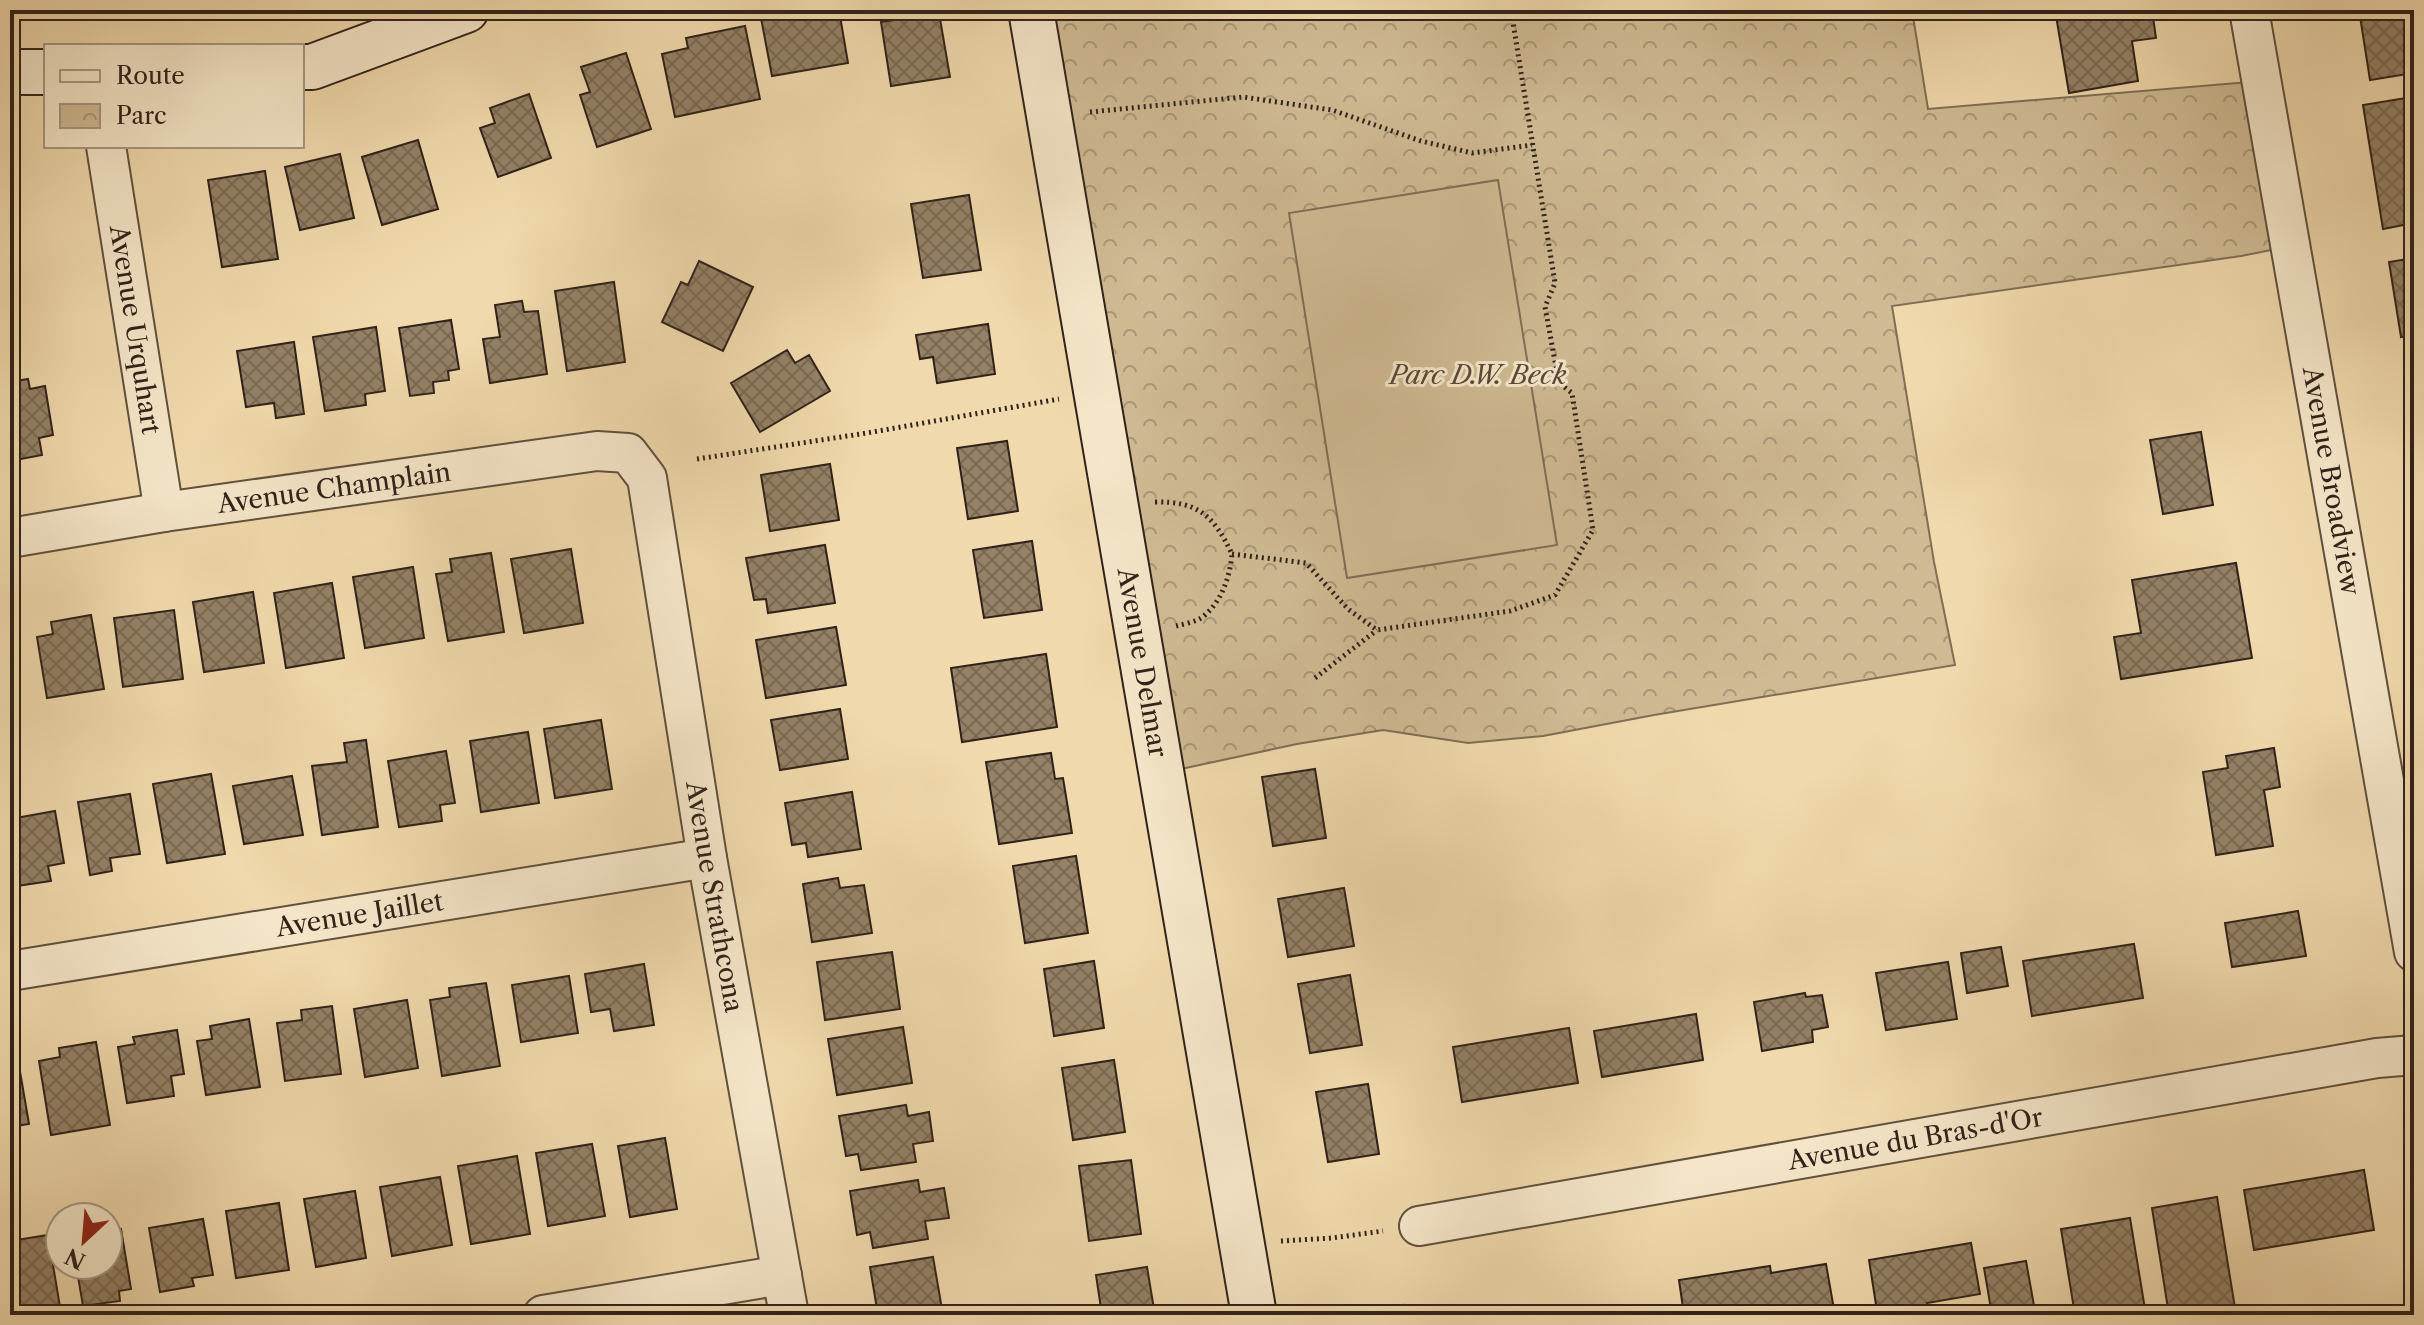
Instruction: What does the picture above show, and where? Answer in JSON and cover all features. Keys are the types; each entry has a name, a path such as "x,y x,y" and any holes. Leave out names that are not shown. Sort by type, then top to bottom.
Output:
{"street":[{"path":"304,67 312,67 466,10"},
{"name":"Avenue Delmar","path":"1031,10 1254,1315"},
{"name":"Avenue Broadview","path":"2249,10 2414,952"},
{"path":"10,72 44,72"},
{"name":"Avenue Urquhart","path":"106,148 164,512"},
{"name":"Avenue Champlain","path":"10,538 164,512 597,451 628,453 647,478"},
{"name":"Avenue Strathcona","path":"647,478 707,858 789,1315"},
{"name":"Avenue Jaillet","path":"10,971 707,858"},
{"name":"Avenue du Bras-d'Or","path":"1419,1226 2377,1058 2414,1055"},
{"path":"543,1315 782,1275"}],"path":[{"path":"1315,678 1377,630 1510,611 1555,595 1593,530 1572,393 1559,383 1545,307 1555,283 1511,10"},
{"path":"1088,112 1243,97 1332,110 1421,141 1472,153 1532,145"},
{"path":"697,459 1068,397"},
{"path":"1154,502 1176,501 1213,519 1232,554 1226,585 1214,606 1200,619 1175,626"},
{"path":"1232,554 1306,563 1348,609 1377,630"},
{"path":"1280,1241 1332,1238 1419,1226"}],"green space":[{"name":"Parc D.W. Beck","path":"1031,10 1912,10 1928,109 2261,81 2292,246 1892,306 1934,562 1955,665 1543,736 1468,743 1383,730 1297,744 1167,772"},
{"path":"1498,180 1557,545 1347,578 1289,213"}],"building":[{"path":"807,10 839,10 848,63 772,76 761,18"},
{"path":"2055,10 2152,10 2156,38 2132,41 2138,81 2069,93"},
{"path":"2359,10 2410,10 2414,31 2414,73 2370,80"},
{"path":"939,13 950,77 891,86 881,22"},
{"path":"745,26 760,99 675,117 662,54 688,48 686,38"},
{"path":"626,53 651,129 597,147 580,95 590,92 581,67"},
{"path":"529,94 551,158 498,177 480,128 495,123 490,108"},
{"path":"2414,97 2414,223 2383,229 2363,105"},
{"path":"418,140 438,209 382,225 362,157"},
{"path":"340,154 354,218 300,230 285,167"},
{"path":"265,171 278,259 222,267 208,180"},
{"path":"969,195 981,270 923,278 911,204"},
{"path":"2414,258 2414,335 2401,337 2389,262"},
{"path":"699,261 753,287 723,351 662,322 681,282 688,285"},
{"path":"614,282 625,362 567,371 555,291"},
{"path":"522,301 524,312 538,311 547,374 490,383 483,339 500,337 495,305"},
{"path":"451,320 459,369 448,371 449,380 433,382 434,393 410,396 399,328"},
{"path":"988,324 995,374 937,383 933,357 920,359 916,335"},
{"path":"376,327 385,391 365,394 366,405 325,411 313,337"},
{"path":"294,342 304,414 276,418 274,403 246,407 237,351"},
{"path":"787,350 795,363 809,355 830,391 760,432 731,383"},
{"path":"28,379 30,389 45,386 53,435 39,438 42,455 10,461 10,382"},
{"path":"2201,432 2213,505 2163,514 2150,440"},
{"path":"1007,441 1018,511 968,519 957,448"},
{"path":"830,464 839,520 770,531 761,475"},
{"path":"1032,541 1042,610 984,618 973,550"},
{"path":"825,545 835,603 768,613 766,599 754,600 746,558"},
{"path":"571,549 583,623 524,633 511,559"},
{"path":"491,553 504,632 448,641 436,574 452,572 450,559"},
{"path":"2236,563 2252,658 2121,679 2114,637 2141,633 2132,580"},
{"path":"413,567 424,638 365,648 353,577"},
{"path":"332,583 344,658 286,668 274,593"},
{"path":"253,592 264,663 204,672 193,602"},
{"path":"174,610 183,679 123,687 114,618"},
{"path":"91,615 104,689 47,698 37,637 53,634 51,622"},
{"path":"836,627 846,685 766,698 756,640"},
{"path":"10,629 18,673 10,674"},
{"path":"1046,654 1057,727 962,742 951,668"},
{"path":"840,709 848,759 780,770 771,720"},
{"path":"601,720 612,789 555,798 544,729"},
{"path":"528,732 539,803 481,812 470,741"},
{"path":"366,740 378,827 322,835 312,766 347,762 344,743"},
{"path":"2274,748 2280,787 2264,790 2273,846 2216,855 2203,772 2228,768 2226,756"},
{"path":"446,751 455,803 440,805 442,821 399,827 388,761"},
{"path":"1051,753 1055,779 1063,778 1072,833 999,844 986,762"},
{"path":"1315,769 1326,838 1273,846 1262,777"},
{"path":"211,774 225,854 167,863 153,784"},
{"path":"292,776 303,835 244,844 233,786"},
{"path":"852,792 861,849 808,857 806,843 792,845 785,803"},
{"path":"130,794 140,854 110,858 112,871 90,875 78,802"},
{"path":"55,811 64,863 48,866 51,881 10,887 10,819"},
{"path":"1076,856 1088,933 1025,943 1013,866"},
{"path":"838,878 840,888 864,885 872,933 812,942 803,884"},
{"path":"1344,888 1354,946 1288,957 1278,899"},
{"path":"2298,911 2306,956 2232,967 2225,923"},
{"path":"2134,944 2143,998 2032,1016 2023,961"},
{"path":"2001,947 2008,986 1967,993 1961,953"},
{"path":"892,952 900,1009 825,1020 817,962"},
{"path":"1094,961 1104,1028 1054,1036 1044,969"},
{"path":"1948,962 1957,1019 1886,1030 1876,973"},
{"path":"644,964 654,1025 614,1031 610,1009 591,1012 585,974"},
{"path":"1350,975 1362,1045 1310,1053 1298,984"},
{"path":"569,976 578,1033 521,1042 512,985"},
{"path":"486,983 500,1066 442,1076 430,1000 450,997 449,988"},
{"path":"1805,993 1806,997 1822,995 1828,1027 1812,1030 1813,1042 1762,1051 1754,1002"},
{"path":"407,1000 418,1068 365,1077 354,1009"},
{"path":"332,1006 341,1074 285,1081 277,1023 302,1020 301,1010"},
{"path":"1696,1014 1703,1060 1602,1077 1594,1031"},
{"path":"249,1019 260,1087 206,1095 197,1041 212,1039 210,1026"},
{"path":"903,1027 912,1083 837,1095 828,1039"},
{"path":"1569,1028 1578,1083 1462,1102 1453,1047"},
{"path":"177,1030 184,1074 171,1076 174,1096 127,1103 118,1047 135,1044 133,1037"},
{"path":"96,1042 110,1125 51,1135 39,1061 60,1057 59,1048"},
{"path":"17,1054 29,1124 10,1127 10,1055"},
{"path":"1114,1060 1125,1132 1073,1140 1062,1068"},
{"path":"1368,1084 1379,1154 1328,1162 1316,1092"},
{"path":"906,1105 908,1116 929,1112 933,1141 913,1144 916,1162 861,1170 858,1154 846,1156 839,1116"},
{"path":"665,1138 677,1209 630,1217 618,1146"},
{"path":"592,1144 605,1216 548,1226 536,1153"},
{"path":"517,1156 530,1234 471,1244 458,1166"},
{"path":"1131,1160 1141,1234 1089,1241 1079,1166"},
{"path":"2364,1170 2374,1230 2254,1250 2244,1190"},
{"path":"440,1177 452,1245 392,1256 380,1187"},
{"path":"918,1180 920,1192 944,1188 949,1218 925,1221 928,1239 873,1248 870,1232 857,1235 850,1191"},
{"path":"355,1191 366,1258 316,1267 304,1199"},
{"path":"2217,1197 2236,1314 2169,1315 2152,1208"},
{"path":"279,1203 289,1270 236,1278 226,1211"},
{"path":"2130,1218 2146,1315 2075,1315 2061,1229"},
{"path":"203,1219 213,1275 192,1278 194,1286 160,1292 149,1228"},
{"path":"44,1236 44,1281 56,1281 60,1307 10,1315 10,1241"},
{"path":"1971,1243 1980,1294 1927,1303 1928,1315 1902,1315 1901,1307 1877,1311 1869,1260"},
{"path":"124,1247 131,1289 119,1291 120,1301 83,1306 79,1281 124,1281"},
{"path":"933,1257 943,1315 878,1315 870,1267"},
{"path":"2026,1261 2035,1311 1992,1315 1984,1268"},
{"path":"1826,1264 1835,1315 1684,1315 1679,1280 1770,1266 1771,1273"},
{"path":"1147,1267 1155,1315 1102,1315 1096,1275"},
{"path":"1404,1305 1406,1315 1355,1315 1355,1313"},
{"path":"1564,1306 1565,1315 1511,1315"},
{"path":"2371,1308 2373,1315 2331,1315"}]}
